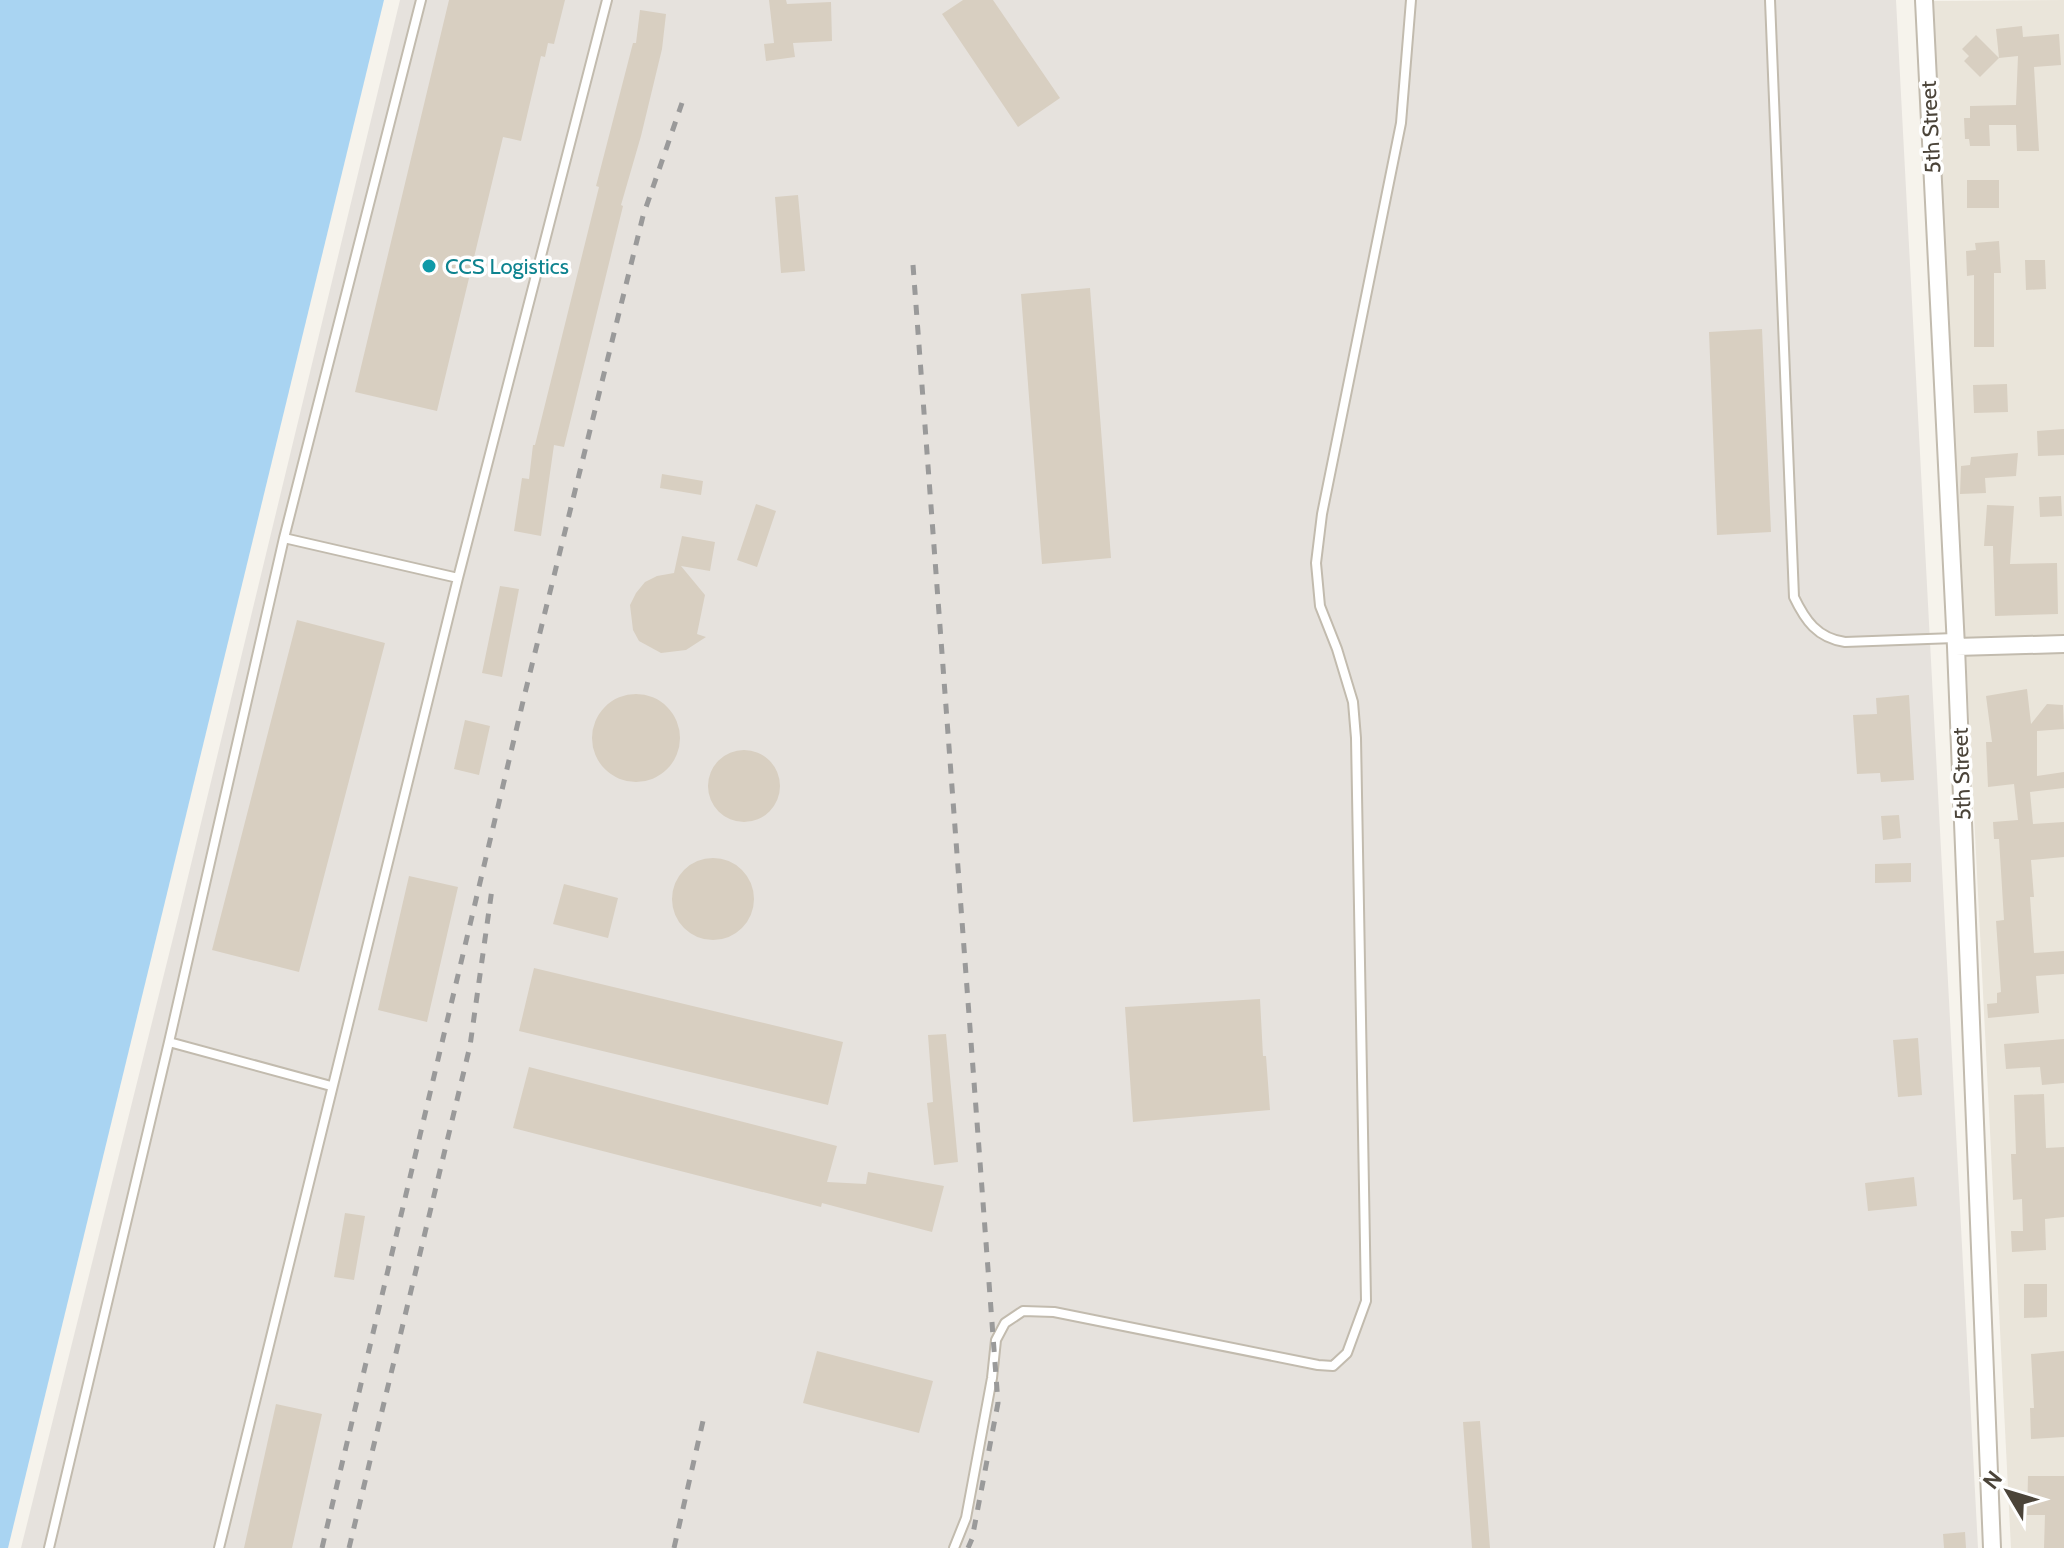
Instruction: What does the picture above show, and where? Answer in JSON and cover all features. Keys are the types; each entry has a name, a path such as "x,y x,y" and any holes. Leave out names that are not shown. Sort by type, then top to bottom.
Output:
{"street":[{"name":"5th Street","path":"1924,0 1956,643 1992,1548"},
{"path":"1956,643 2064,644"}],"lane":[{"path":"49,1548 284,538 421,0"},
{"path":"219,1548 458,578 607,0"},
{"path":"954,1548 966,1518 996,1340 1005,1323 1023,1311 1054,1312 1333,1366 1347,1353 1366,1301 1356,738 1353,702 1320,606 1316,563 1322,514 1401,123 1411,0"},
{"path":"1770,0 1794,597 1806,621 1829,639 1845,642 1956,643"},
{"path":"284,538 458,578"},
{"path":"169,1042 331,1086"}],"shaded area":[{"path":"400,0 1896,0 1978,1548 21,1548 179,914"},
{"path":"2064,0 2064,1548 2011,1548 1933,1"}],"water":[{"path":"0,0 384,0 8,1548 0,1548"}],"building":[{"name":"CCS Logistics","path":"449,0 565,0 554,44 548,43 545,57 541,56 521,141 503,137 437,411 355,392"},
{"path":"769,0 786,0 787,4 831,2 832,41 793,43 795,57 766,61 764,44 774,43"},
{"path":"963,0 993,0 1060,98 1018,127 942,14"},
{"path":"640,10 666,14 662,49 641,136 621,205 564,447 554,445 541,536 514,531 522,478 529,479 533,445 599,187 596,186 633,43 636,43"},
{"path":"2022,26 2023,37 2059,34 2061,65 2034,67 2039,151 2017,151 2016,125 1989,125 1990,146 1970,146 1969,139 1965,139 1964,118 1970,118 1970,106 2016,105 2018,56 1999,58 1996,29"},
{"path":"1976,35 1999,58 1980,77 1964,61 1969,56 1962,49"},
{"path":"1967,180 1999,180 1999,208 1967,208"},
{"path":"798,195 805,271 781,273 775,197"},
{"path":"1999,241 2001,273 1994,273 1994,347 1974,347 1974,275 1967,276 1966,251 1976,250 1975,243"},
{"path":"2025,260 2045,260 2046,289 2026,290"},
{"path":"1090,288 1111,558 1042,564 1021,294"},
{"path":"1762,329 1771,532 1717,535 1709,332"},
{"path":"2007,384 2008,412 1974,413 1973,385"},
{"path":"2064,429 2064,455 2038,456 2037,431"},
{"path":"2018,453 2016,476 1985,478 1986,493 1960,494 1961,466 1970,465 1971,457"},
{"path":"662,474 703,481 701,495 660,488"},
{"path":"2061,496 2062,516 2040,517 2039,497"},
{"path":"756,504 776,511 757,567 737,560"},
{"path":"1987,505 2014,506 2010,564 2057,563 2058,614 1995,616 1993,546 1984,546"},
{"path":"682,536 715,542 710,571 681,566 705,595 697,634 706,637 686,650 661,653 639,641 633,630 630,605 645,582 674,573"},
{"path":"500,586 519,589 502,677 482,673"},
{"path":"297,620 385,643 299,972 212,950"},
{"path":"2027,689 2031,724 2047,704 2063,705 2064,729 2037,731 2037,776 2064,772 2064,788 2030,792 2033,824 2064,822 2064,857 2031,860 2034,897 2030,897 2034,953 2064,951 2064,974 2036,976 2039,1013 1988,1018 1987,1004 1997,1003 1997,993 2001,992 1996,921 2004,920 1999,839 1994,839 1993,822 2018,820 2014,784 1988,787 1986,742 1992,742 1986,696"},
{"path":"636,694 661,701 673,713 680,738 673,763 661,775 636,782 611,775 599,763 592,738 599,713 611,701"},
{"path":"1909,695 1914,780 1881,782 1880,773 1857,774 1853,715 1877,714 1876,698"},
{"path":"465,720 490,726 479,775 454,769"},
{"path":"744,750 770,760 780,786 770,812 744,822 718,812 708,786 718,760"},
{"path":"1899,815 1901,838 1883,840 1881,816"},
{"path":"705,858 721,858 736,865 747,876 754,899 751,915 742,928 721,940 705,940 690,933 679,922 672,907 672,891 679,876 690,865"},
{"path":"1911,863 1911,882 1875,883 1875,864"},
{"path":"409,876 458,887 427,1022 378,1010"},
{"path":"564,884 618,898 608,938 553,924"},
{"path":"534,968 843,1042 828,1105 519,1031"},
{"path":"1260,999 1270,1110 1133,1122 1125,1007"},
{"path":"946,1034 958,1162 934,1165 927,1103 933,1102 928,1035"},
{"path":"1918,1038 1922,1095 1898,1097 1893,1040"},
{"path":"2064,1039 2064,1083 2042,1085 2040,1067 2006,1069 2004,1044"},
{"path":"529,1067 837,1146 827,1182 866,1184 868,1172 944,1186 932,1232 822,1203 821,1207 513,1128"},
{"path":"2044,1094 2046,1148 2064,1147 2064,1217 2045,1219 2046,1250 2012,1252 2011,1231 2023,1231 2022,1199 2013,1200 2011,1154 2016,1154 2014,1095"},
{"path":"1914,1177 1917,1206 1868,1211 1865,1183"},
{"path":"345,1213 365,1216 354,1280 334,1277"},
{"path":"2024,1284 2047,1284 2047,1317 2024,1318"},
{"path":"817,1351 933,1381 919,1433 803,1403"},
{"path":"2064,1351 2064,1437 2031,1439 2030,1408 2034,1408 2031,1354"},
{"path":"276,1404 322,1414 292,1548 244,1548"},
{"path":"1480,1421 1490,1548 1472,1548 1463,1422"},
{"path":"2028,1476 2064,1476 2064,1548 2044,1548 2045,1515 2027,1515"},
{"path":"1965,1532 1966,1548 1944,1548 1943,1534"}],"railway":[{"path":"322,1548 525,693 643,216 682,103"},
{"path":"913,265 998,1403 968,1548"},
{"path":"349,1548 470,1046 492,889"},
{"path":"674,1548 703,1421"}],"place":[{"name":"CCS Logistics","path":"429,266"}]}
